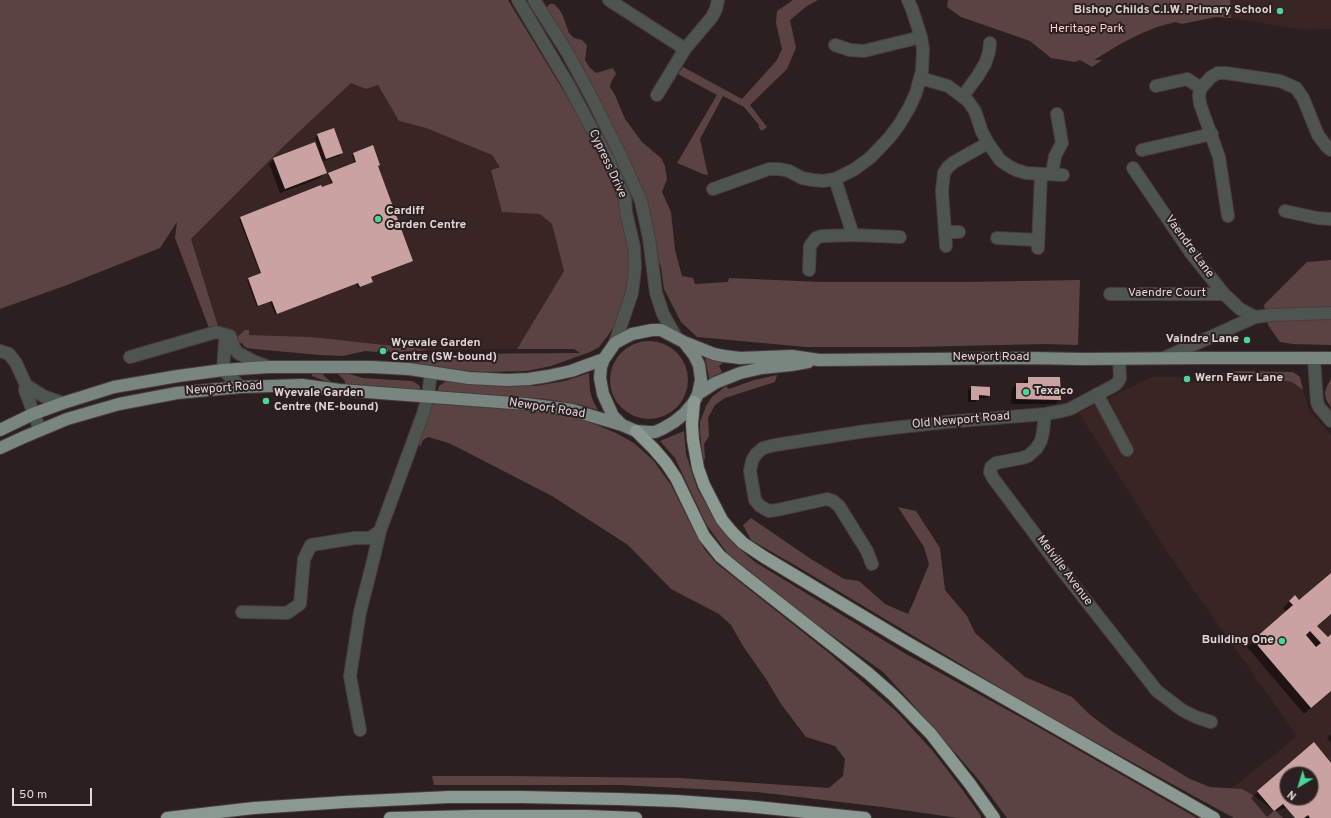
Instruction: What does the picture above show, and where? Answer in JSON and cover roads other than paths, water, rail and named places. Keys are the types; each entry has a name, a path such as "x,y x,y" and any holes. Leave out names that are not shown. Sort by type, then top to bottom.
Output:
{"highway":[{"path":"696,398 692,424 698,468 704,485 722,520 743,543 770,561 906,642 1214,818"},
{"path":"636,431 666,463 676,478 704,536 720,556 868,673 893,695 931,734 994,818"},
{"path":"167,818 254,808 322,803 484,797 669,801 753,807 864,818"},
{"path":"390,818 490,816 636,818"}],"main road":[{"path":"652,330 661,330 680,340 694,355 699,365 701,380 696,398 684,414 674,422 655,432 636,431 622,425 613,416 603,394 600,378 601,367 604,359 615,343 632,334 652,330"},
{"name":"Newport Road","path":"680,340 714,354 740,358 792,356 819,360 1331,358"},
{"name":"Newport Road","path":"0,430 33,414 114,387 223,370 269,367 372,367 499,380 529,379 571,371 604,359"},
{"name":"Newport Road","path":"696,398 721,380 740,373 762,368 819,360"},
{"name":"Newport Road","path":"0,448 67,419 119,404 177,393 241,387 302,385 340,390 526,404 572,410 622,425"}],"street":[{"name":"Cypress Drive","path":"518,0 568,84 610,163 625,200 626,212 633,242 635,268 632,293 615,343"},
{"name":"Cypress Drive","path":"534,0 593,100 620,154 641,201 649,238 656,293 662,314 680,340"},
{"path":"610,0 685,49"},
{"path":"657,95 685,49 712,17 718,0"},
{"path":"713,189 769,169 789,171 802,178 813,180 823,181 834,179 855,169 871,157 889,138 909,108 916,93 922,71 923,50 921,37 908,0"},
{"path":"835,45 850,50 864,51 921,37"},
{"path":"963,96 978,77 985,64 989,52 990,42"},
{"path":"1228,216 1219,157 1200,104 1199,96 1200,88 1211,77 1218,73 1226,73 1280,81 1288,84 1300,93 1318,135 1326,147 1331,150"},
{"path":"920,78 948,86 968,101 975,111 982,132 1000,160 1016,170 1026,173 1052,174"},
{"path":"1156,86 1187,80 1200,88"},
{"path":"997,238 1038,244 1055,156 1062,143 1057,114"},
{"path":"1142,150 1212,134"},
{"path":"946,246 945,232 936,186 948,167 954,162 988,143"},
{"name":"Vaendre Lane","path":"1133,168 1191,253 1224,294 1240,308 1255,317"},
{"path":"834,179 853,235"},
{"path":"1284,211 1317,218 1331,219"},
{"path":"945,232 959,232"},
{"path":"809,270 810,246 816,238 822,236 853,235 900,237"},
{"name":"Vaendre Court","path":"1110,294 1224,294"},
{"name":"Newport Road","path":"1164,358 1255,317 1331,313"},
{"path":"130,356 216,332 230,336"},
{"path":"230,336 234,348 238,353 248,359 269,367"},
{"path":"230,336 225,342 223,370 241,387"},
{"path":"0,351 9,354 16,362 26,385 44,396 63,403"},
{"path":"1314,358 1317,402 1319,407 1331,421"},
{"name":"Old Newport Road","path":"872,564 843,512 833,501 826,499 778,510 769,510 760,506 755,500 750,470 752,461 756,454 763,448 775,445 900,426 1045,414 1070,409 1118,382 1120,378 1119,359"},
{"path":"360,730 350,676 360,612 374,561 380,531 424,414 431,372"},
{"path":"26,385 24,390 40,430"},
{"path":"1097,394 1127,450"},
{"name":"Melville Avenue","path":"1045,414 1041,441 1036,449 1028,456 996,463 991,467 990,472 993,478 1156,691 1182,710 1211,722"},
{"path":"242,612 287,613 300,604 304,559 311,545 355,538 370,538 380,531"}],"place":[{"name":"Bishop Childs C.I.W. Primary School","path":"1280,11"},
{"name":"Cardiff Garden Centre","path":"378,219"},
{"name":"Vaindre Lane","path":"1247,340"},
{"name":"Wyevale Garden Centre (SW-bound)","path":"383,351"},
{"name":"Wern Fawr Lane","path":"1187,379"},
{"name":"Texaco","path":"1026,392"},
{"name":"Wyevale Garden Centre (NE-bound)","path":"266,401"},
{"name":"Building One","path":"1282,641"}],"park label":[{"name":"Heritage Park","path":"1087,30"}]}
